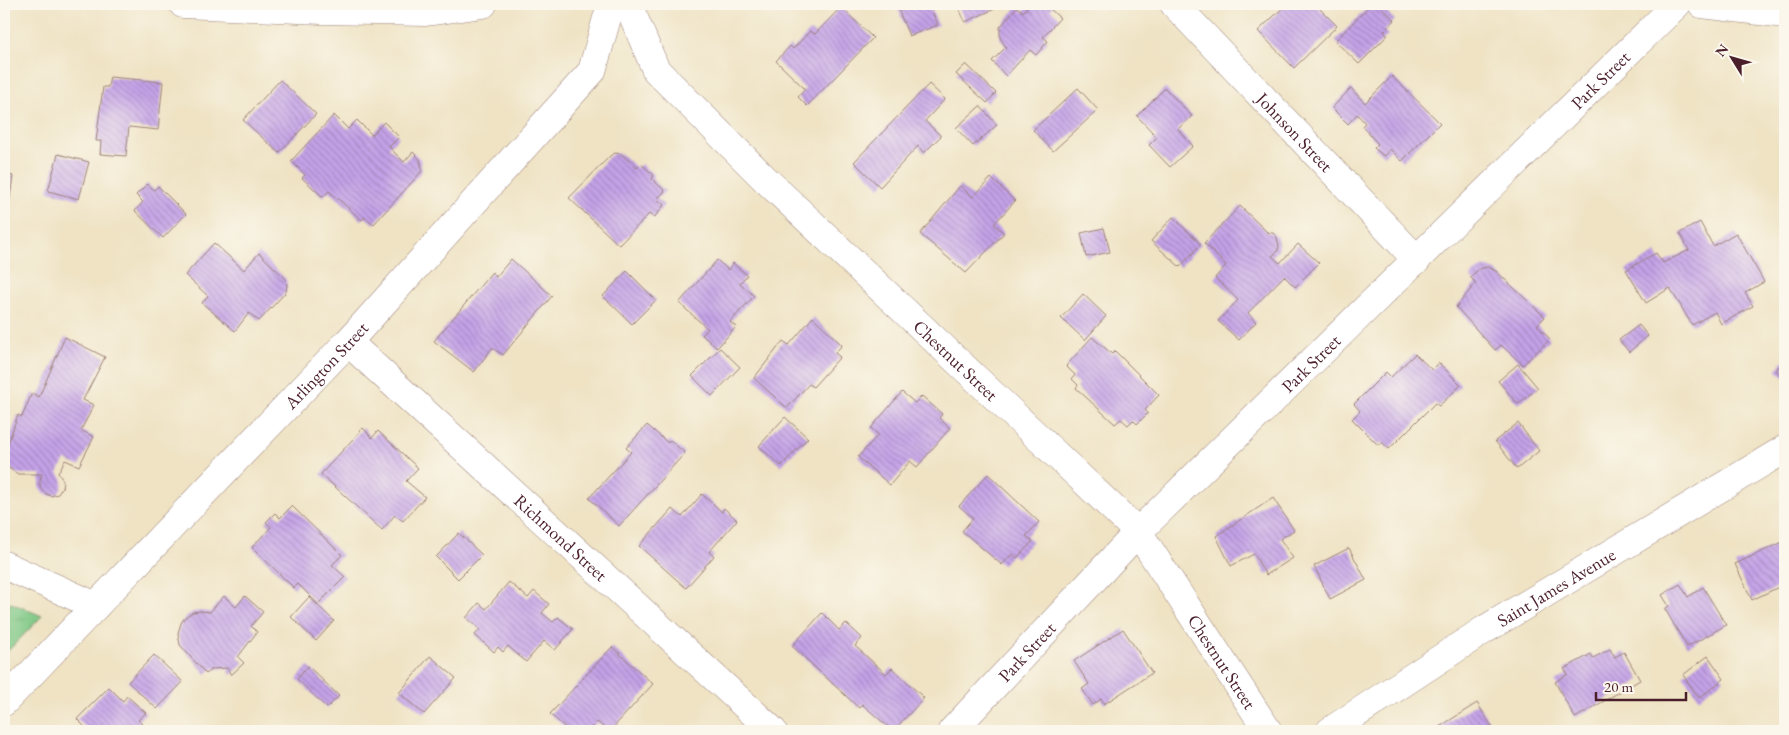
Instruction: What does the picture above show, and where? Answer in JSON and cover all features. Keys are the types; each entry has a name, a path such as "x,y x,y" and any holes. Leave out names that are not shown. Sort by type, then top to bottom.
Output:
{"street":[{"path":"183,4 426,12 483,4"},
{"name":"Arlington Street","path":"4,702 348,342 592,71 611,4"},
{"name":"Chestnut Street","path":"628,4 656,70 765,179 1138,532 1268,731"},
{"name":"Johnson Street","path":"1174,4 1418,260"},
{"name":"Park Street","path":"952,731 1138,532 1418,260 1677,4"},
{"path":"1702,4 1785,14"},
{"name":"Richmond Street","path":"348,342 773,731"},
{"name":"Saint James Avenue","path":"1330,731 1484,630 1785,449"},
{"path":"4,565 96,606"}],"green space":[{"path":"4,600 42,616 4,655"}],"building":[{"path":"896,4 929,4 938,25 909,36"},
{"path":"952,4 1006,4 965,22 958,6 954,8"},
{"path":"1030,4 1055,4 1050,9 1060,18 1043,37 1048,41 1036,55 1030,50 1006,76 992,61 1006,47 1000,38 1000,27 1017,7 1023,12"},
{"path":"1287,4 1315,4 1337,26 1294,68 1258,31"},
{"path":"1371,4 1378,4 1395,20 1384,31 1388,35 1359,64 1335,41"},
{"path":"841,7 873,38 807,106 798,97 805,89 776,61 790,46 793,49 810,31 815,34"},
{"path":"966,64 996,93 987,103 956,74"},
{"path":"1392,76 1440,123 1402,161 1390,149 1384,156 1374,148 1378,144 1362,126 1365,123 1357,114 1348,124 1332,108 1351,88 1365,103"},
{"path":"110,77 163,82 158,130 129,127 126,156 100,154 101,141 96,141 103,87 108,87"},
{"path":"280,80 316,114 279,153 243,120"},
{"path":"929,84 945,99 925,121 941,136 924,153 918,146 880,187 854,162"},
{"path":"1078,88 1098,110 1053,151 1033,130"},
{"path":"1165,88 1192,116 1178,129 1193,146 1170,167 1149,145 1157,137 1137,116"},
{"path":"980,106 997,125 973,146 956,128"},
{"path":"334,115 348,129 357,120 372,135 384,122 399,137 389,147 404,162 413,152 420,159 422,171 374,224 365,217 362,220 329,191 323,197 302,178 305,175 291,161"},
{"path":"615,153 621,154 637,168 641,164 654,175 652,179 665,191 657,199 664,205 654,218 649,214 619,245 569,198"},
{"path":"58,154 89,162 79,199 48,191"},
{"path":"4,174 13,176 8,213 4,212"},
{"path":"991,178 1015,201 994,224 1004,233 966,273 920,234 960,186 973,197"},
{"path":"147,184 154,190 158,186 186,214 163,238 135,211 143,202 136,195"},
{"path":"1240,206 1267,232 1273,233 1277,237 1279,247 1272,256 1280,263 1298,244 1319,263 1295,287 1284,276 1248,313 1256,322 1239,340 1218,321 1238,300 1215,278 1226,265 1204,243"},
{"path":"1173,217 1201,244 1180,267 1151,241"},
{"path":"1700,222 1713,246 1736,233 1764,282 1745,293 1753,306 1721,324 1715,312 1692,325 1670,288 1646,303 1626,270 1656,253 1663,263 1689,250 1680,233"},
{"path":"1104,228 1110,252 1086,257 1081,233"},
{"path":"214,243 244,270 259,253 286,279 286,292 259,321 249,313 235,331 202,303 208,296 185,275"},
{"path":"511,259 552,296 503,355 492,348 474,372 434,341 492,272 496,277"},
{"path":"717,260 728,270 733,263 747,275 740,283 754,296 730,322 736,327 717,348 702,335 708,329 679,303"},
{"path":"1487,267 1496,271 1545,317 1537,325 1550,339 1523,365 1501,345 1495,350 1456,307 1476,283 1470,277 1479,269"},
{"path":"627,271 656,300 632,324 603,296"},
{"path":"1083,294 1106,316 1085,340 1061,318"},
{"path":"813,317 842,345 835,353 840,357 813,387 809,384 787,408 754,378 783,341 789,345"},
{"path":"1639,325 1648,336 1629,352 1619,340"},
{"path":"65,337 105,357 83,400 94,405 81,430 94,437 79,466 65,460 58,473 63,480 62,488 58,494 51,496 44,493 40,487 42,474 18,474 4,465 4,455 18,415 22,417 32,393 39,397"},
{"path":"1092,337 1112,354 1115,351 1159,395 1145,410 1148,413 1137,424 1133,420 1128,425 1121,419 1115,424 1076,388 1078,385 1072,379 1075,375 1066,366"},
{"path":"720,348 740,367 712,396 692,376"},
{"path":"1415,354 1432,370 1439,363 1461,385 1439,406 1435,403 1389,449 1382,442 1378,445 1352,419 1360,411 1354,404 1386,372 1391,377"},
{"path":"1785,359 1785,378 1776,370"},
{"path":"1518,364 1538,388 1518,404 1498,381"},
{"path":"902,392 915,403 922,396 942,414 939,418 950,428 917,467 910,461 890,485 858,457 878,435 871,428"},
{"path":"785,417 808,438 781,466 759,446"},
{"path":"1518,423 1539,451 1517,469 1495,441"},
{"path":"647,425 668,443 670,440 685,453 619,526 589,498 631,452 626,448"},
{"path":"363,428 372,438 378,431 418,468 406,481 425,497 403,521 395,515 382,530 321,474"},
{"path":"988,474 1039,522 1026,536 1033,541 1017,558 1012,554 1002,565 962,531 973,518 959,506"},
{"path":"702,494 722,512 724,508 737,520 709,552 714,556 686,588 639,546 672,509 682,517"},
{"path":"1273,498 1294,530 1280,539 1293,558 1266,575 1254,554 1231,566 1216,536"},
{"path":"292,506 342,555 332,565 345,577 318,604 298,584 294,588 252,547 271,527 266,522 275,513 280,518"},
{"path":"459,533 482,555 458,579 436,557"},
{"path":"1785,541 1785,584 1752,600 1735,564"},
{"path":"1349,548 1366,580 1330,599 1314,566"},
{"path":"509,582 528,598 534,591 549,604 542,613 553,622 558,617 573,629 555,650 544,641 526,662 508,646 503,652 498,647 494,652 475,635 480,629 466,618 479,603 486,609"},
{"path":"1680,584 1688,597 1703,587 1726,625 1687,647 1665,609 1669,606 1662,595"},
{"path":"224,596 236,607 245,596 263,612 251,626 257,632 238,657 244,663 231,675 227,668 212,669 206,674 180,645 178,633 185,617 193,612 210,612"},
{"path":"309,597 334,621 316,641 291,617"},
{"path":"822,613 839,630 846,623 862,638 855,646 886,674 892,668 924,698 893,731 862,704 859,708 792,646"},
{"path":"1123,629 1152,673 1104,704 1101,699 1093,705 1082,689 1089,684 1074,661"},
{"path":"612,647 653,684 610,731 597,722 588,731 569,731 550,714"},
{"path":"1610,649 1615,657 1624,652 1640,680 1575,718 1555,682 1568,674 1564,669 1591,654 1593,658"},
{"path":"154,655 183,682 157,709 128,682"},
{"path":"430,656 456,678 424,714 399,693"},
{"path":"1708,656 1724,679 1699,698 1683,675"},
{"path":"308,666 339,696 327,708 297,679"},
{"path":"109,687 123,701 127,696 146,713 138,720 149,731 89,731 77,719"},
{"path":"1477,703 1495,731 1437,731 1436,729"}]}
